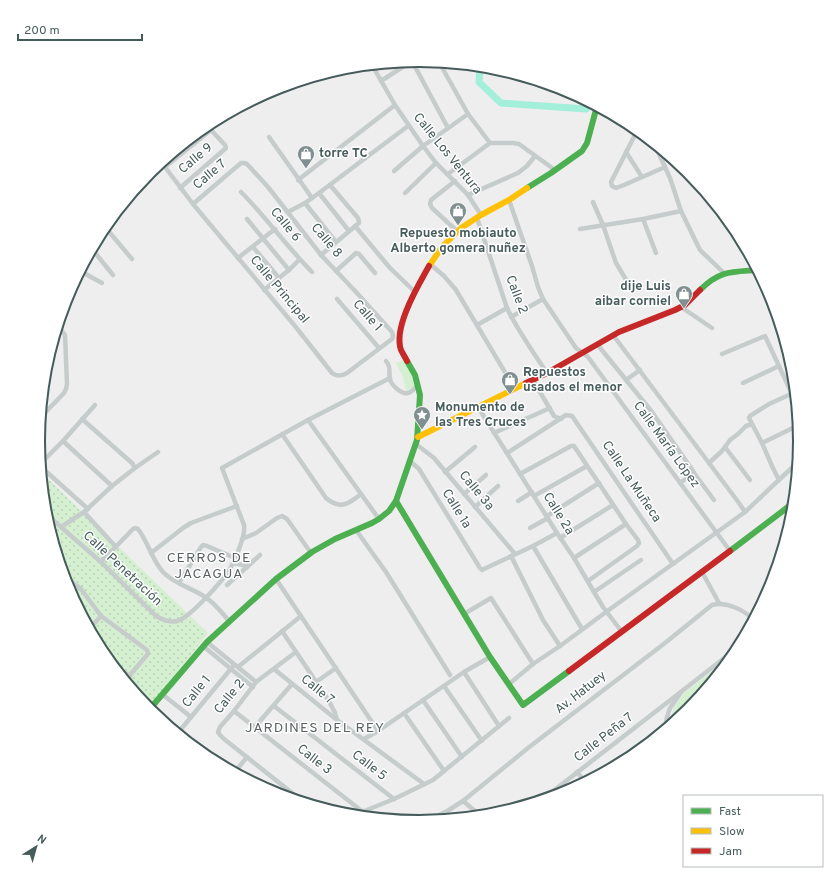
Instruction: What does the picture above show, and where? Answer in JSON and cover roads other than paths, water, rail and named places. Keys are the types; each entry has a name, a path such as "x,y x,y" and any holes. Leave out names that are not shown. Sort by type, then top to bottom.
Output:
{"street":[{"path":"415,67 448,128"},
{"path":"381,81 402,68"},
{"path":"442,68 468,114 490,143"},
{"name":"Calle Los Ventura","path":"375,70 408,126 436,163 468,195 479,216"},
{"path":"298,180 395,105"},
{"path":"153,704 205,644 276,579 311,553 335,539 379,519 389,511 396,501 418,437 420,395 418,385 397,336 415,292 430,264 442,247 457,232 479,216 509,200 555,170 578,154 585,147 596,111"},
{"path":"394,171 423,146 468,114"},
{"path":"288,212 319,193 408,126"},
{"path":"175,159 211,130"},
{"name":"Calle 9","path":"180,188 226,147 211,130"},
{"path":"635,135 611,182 612,186 616,188 665,167"},
{"path":"269,137 312,198"},
{"path":"448,174 490,143 515,143 555,170"},
{"path":"626,152 642,177"},
{"path":"659,154 670,178 681,211 700,250 724,273"},
{"path":"468,195 518,173 527,166 535,156"},
{"name":"Calle 7","path":"193,204 241,163"},
{"name":"Calle 8","path":"241,163 248,165 268,187 321,255 397,336"},
{"path":"405,193 436,163"},
{"name":"Calle Principal","path":"165,168 334,375 340,376 347,373 397,336"},
{"path":"455,181 431,200 430,204 432,208 457,232"},
{"path":"321,255 359,223 359,219 330,185"},
{"name":"Calle 6","path":"241,192 312,272"},
{"path":"319,193 349,231"},
{"name":"Calle María López","path":"509,200 543,299 576,348 588,357 730,551"},
{"path":"594,202 616,263 628,282"},
{"path":"304,203 336,242"},
{"path":"580,229 643,219 681,211"},
{"name":"Calle 2","path":"479,216 507,308 526,342 548,373"},
{"path":"643,219 656,253"},
{"path":"247,220 288,270"},
{"path":"355,226 390,268 415,292"},
{"path":"238,258 275,229"},
{"path":"109,232 132,259"},
{"path":"253,247 279,278"},
{"path":"336,270 356,252 375,273"},
{"path":"95,253 113,275"},
{"path":"264,290 300,260"},
{"path":"430,264 444,276 456,290 514,389"},
{"path":"418,437 490,400 548,373 614,335 681,307 708,282 719,275 734,271 752,270"},
{"path":"85,274 102,283"},
{"name":"Calle 1","path":"337,299 379,348"},
{"path":"511,317 543,299"},
{"path":"681,307 712,328"},
{"path":"477,325 507,308"},
{"path":"46,411 64,393 67,384 65,335 62,331"},
{"path":"614,335 745,512"},
{"path":"722,354 765,336 791,394 769,404 752,415 750,418 779,480"},
{"path":"597,344 652,412 714,500"},
{"path":"386,361 390,368 391,382 396,388 407,394 412,392 418,385"},
{"path":"743,383 778,366"},
{"path":"626,380 640,370"},
{"path":"361,494 347,504 337,504 331,502 326,498 282,434 390,378"},
{"path":"533,380 554,416 561,419"},
{"path":"46,459 95,405"},
{"name":"Calle 2a","path":"478,407 588,580 606,612 622,632"},
{"path":"494,433 550,408"},
{"name":"Calle La Muñeca","path":"561,419 566,415 574,417 673,564"},
{"path":"82,419 135,468"},
{"path":"507,453 561,419"},
{"path":"308,420 379,519"},
{"path":"709,463 730,440 746,426 752,424"},
{"path":"762,443 793,428"},
{"name":"Calle Penetración","path":"54,521 101,562 156,616 172,622 181,620 206,597 230,569 245,528 222,468 282,434"},
{"path":"63,441 112,486"},
{"name":"Calle 3a","path":"416,444 434,458 513,556 543,620 560,646"},
{"path":"520,474 572,446 575,448 639,541 638,544 588,580"},
{"path":"445,472 475,447"},
{"path":"725,447 750,480"},
{"path":"61,528 86,510 112,486 158,452"},
{"name":"Calle 1a","path":"410,461 419,469 482,570 513,556"},
{"path":"518,501 587,466"},
{"path":"508,684 533,664 745,512 793,467"},
{"path":"46,471 86,510 116,547"},
{"path":"680,483 694,472"},
{"path":"464,494 486,475"},
{"path":"530,528 599,483"},
{"path":"475,507 498,486"},
{"path":"396,501 490,658 523,705 788,507"},
{"path":"560,538 613,505"},
{"path":"151,554 191,523 237,506"},
{"path":"242,539 256,533 282,516 287,519 311,553"},
{"path":"574,558 626,524"},
{"path":"101,562 133,529 136,529 140,531 151,554 166,575 206,597 229,621"},
{"path":"356,530 386,572 450,675"},
{"path":"513,556 557,533"},
{"path":"179,583 203,545 248,566"},
{"path":"533,546 582,630"},
{"path":"227,585 260,555"},
{"path":"594,592 641,560"},
{"path":"702,572 719,603 728,605 750,617"},
{"path":"276,579 378,731"},
{"path":"73,583 81,589 102,616 147,650 148,654 130,676 125,673"},
{"path":"464,614 491,598 533,664"},
{"name":"Av. Hatuey","path":"438,815 463,801 528,748 712,605 719,603"},
{"path":"93,625 102,616"},
{"name":"Calle 1","path":"181,729 230,669 301,616"},
{"path":"282,631 329,701 337,720"},
{"path":"205,644 256,682"},
{"path":"205,644 230,669 253,687"},
{"name":"Calle 2","path":"293,794 219,734 218,730 256,682 296,652"},
{"name":"Calle Peña 7","path":"553,791 726,657"},
{"path":"364,740 464,672 490,658"},
{"path":"316,682 336,668"},
{"name":"Calle 7","path":"274,670 337,720 424,784"},
{"path":"464,672 499,726"},
{"path":"254,728 292,684"},
{"path":"444,686 482,741"},
{"path":"666,723 670,708 682,691"},
{"path":"162,694 191,717"},
{"path":"424,700 462,757"},
{"name":"Calle 5","path":"274,706 394,799"},
{"name":"Calle 3","path":"234,711 361,811"},
{"path":"404,713 444,771"},
{"path":"363,812 394,799 433,780 509,718"},
{"path":"237,769 247,757"},
{"path":"577,772 582,778"},
{"path":"463,801 476,812"}],"waterway":[{"path":"480,72 479,82 501,103 586,109"}],"place":[{"name":"torre TC","path":"306,169"},
{"name":"Repuesto mobiauto Alberto gomera nuñez","path":"458,226"},
{"name":"dije Luis aibar corniel","path":"684,309"},
{"name":"Repuestos usados el menor","path":"510,395"},
{"name":"Monumento de las Tres Cruces","path":"422,430"}],"district":[{"name":"CERROS DE JACAGUA","path":"209,566"},
{"name":"JARDINES DEL REY","path":"315,728"}]}
